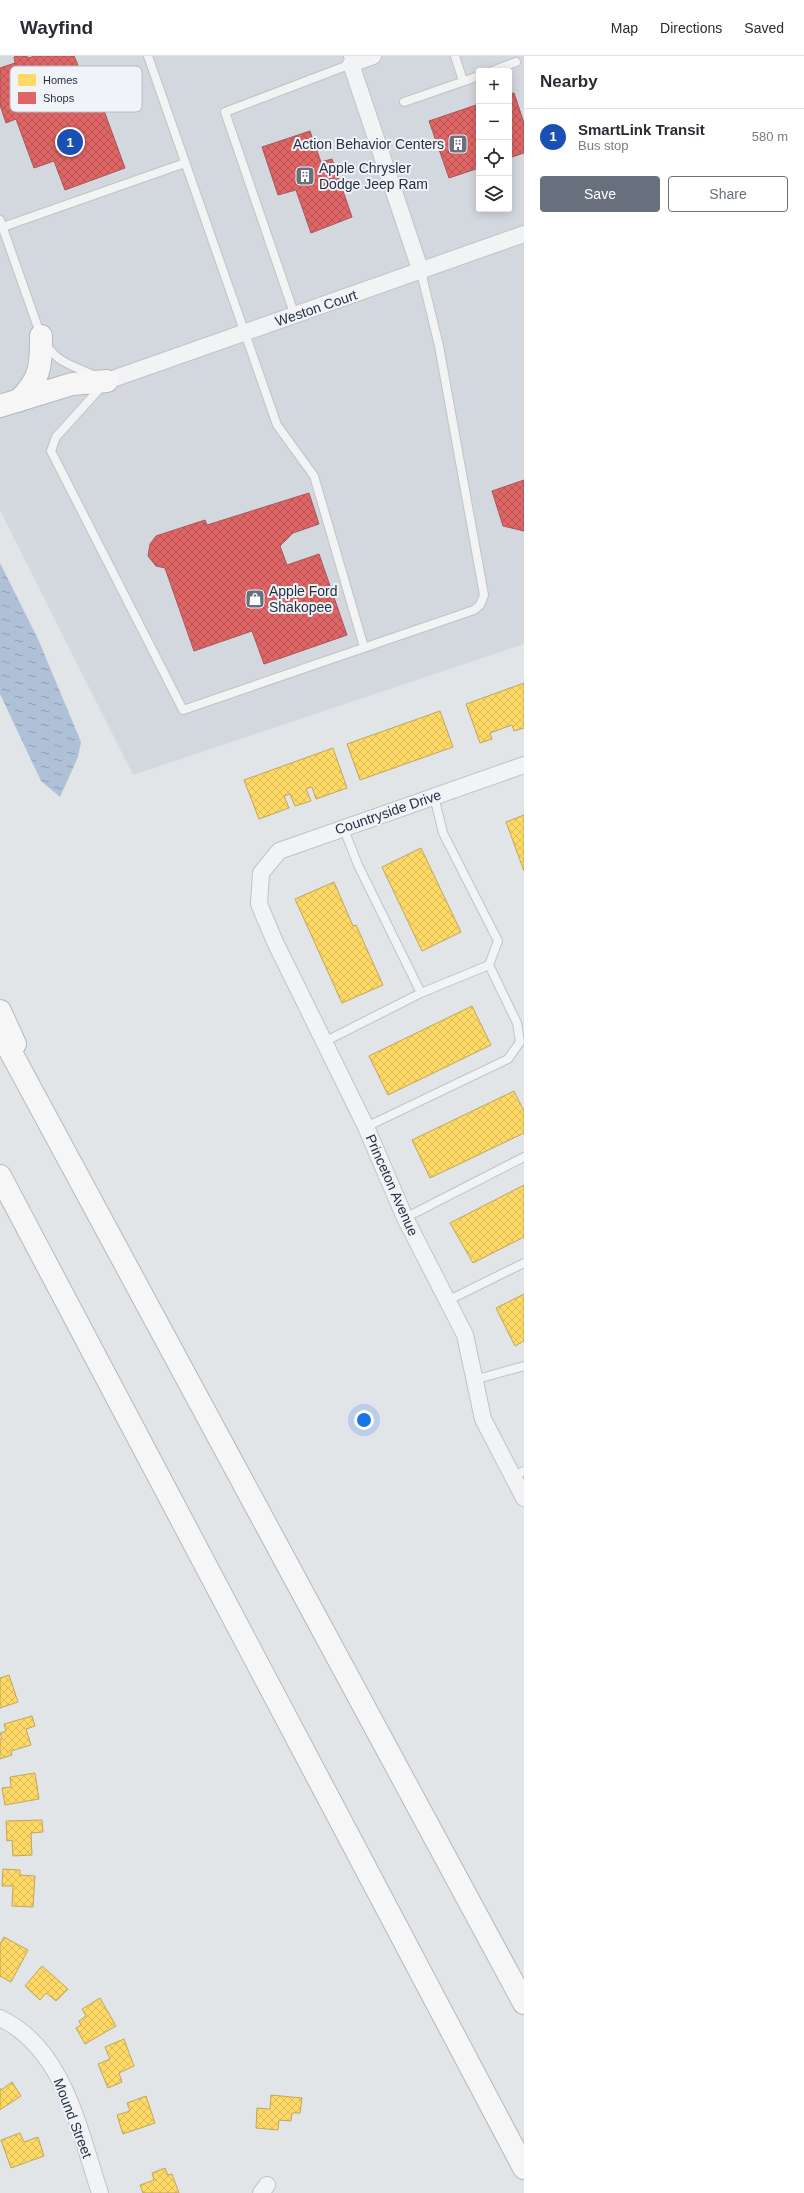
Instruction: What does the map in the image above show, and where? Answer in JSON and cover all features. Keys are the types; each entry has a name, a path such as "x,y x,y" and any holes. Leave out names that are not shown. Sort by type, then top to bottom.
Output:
{"highway":[{"path":"9,403 30,389 37,378 40,364 41,336"},
{"path":"9,403 72,384 107,381"},
{"path":"0,1011 69,1160"},
{"path":"0,1032 524,2003"},
{"path":"0,1176 524,2168"}],"street":[{"path":"373,56 350,60 421,272"},
{"name":"Weston Court","path":"107,381 421,272 524,234"},
{"name":"Countryside Drive","path":"261,873 279,851 343,827 524,765"},
{"name":"Princeton Avenue","path":"261,873 259,904 275,942 366,1127 405,1218 465,1335 483,1419 519,1474 524,1498"},
{"name":"Mound Street","path":"0,2018 33,2041 53,2066 68,2097 100,2193"}],"lane":[{"path":"148,56 277,425 314,476 364,647"},
{"path":"455,56 463,81"},
{"path":"295,316 225,112 350,60"},
{"path":"500,68 516,62"},
{"path":"404,102 476,77"},
{"path":"185,163 1,225 41,336 49,352 61,361 107,381 56,437 51,451 183,710 474,610 480,605 484,595 439,346 421,272"},
{"path":"366,1127 508,1059 520,1042 517,1023 489,966 498,941 443,833 434,796"},
{"path":"343,827 358,865 422,993"},
{"path":"324,1042 422,993 489,966"},
{"path":"405,1218 524,1157"},
{"path":"447,1301 524,1263"},
{"path":"474,1380 524,1366"}],"shaded area":[{"path":"0,56 524,56 524,644 133,775 0,510"}],"water":[{"path":"0,563 38,639 81,742 78,757 60,797 41,781 0,694"}],"building: Homes":[{"path":"524,683 524,728 514,731 512,725 490,733 492,739 480,743 466,704"},
{"path":"440,711 453,747 360,780 347,744"},
{"path":"333,748 347,788 316,799 312,787 306,789 311,801 295,806 290,794 284,796 289,808 259,819 244,780"},
{"path":"524,815 524,871 506,822"},
{"path":"421,848 461,932 422,951 382,867"},
{"path":"334,882 353,926 356,925 383,985 342,1003 295,899"},
{"path":"472,1006 491,1045 388,1095 369,1056"},
{"path":"514,1091 524,1111 524,1133 430,1178 412,1140"},
{"path":"524,1185 524,1237 473,1263 450,1223"},
{"path":"524,1294 524,1341 515,1346 496,1308"},
{"path":"9,1675 18,1702 0,1708 0,1678"},
{"path":"32,1716 35,1726 26,1729 31,1745 11,1751 12,1755 0,1759 0,1739 2,1739 0,1733 6,1731 4,1724"},
{"path":"35,1773 39,1799 5,1805 2,1788 11,1787 10,1777"},
{"path":"42,1820 43,1832 31,1833 32,1855 13,1856 12,1840 7,1841 6,1821"},
{"path":"3,1869 20,1870 20,1875 35,1876 33,1907 12,1906 13,1886 2,1886"},
{"path":"4,1937 28,1950 11,1982 0,1976 0,1944"},
{"path":"42,1966 68,1989 56,2001 46,1993 40,2000 25,1986"},
{"path":"100,1998 116,2026 85,2044 76,2028 81,2025 79,2021 86,2016 82,2009"},
{"path":"124,2039 134,2066 119,2073 122,2082 108,2088 98,2064 110,2059 105,2047"},
{"path":"12,2082 21,2096 0,2110 0,2088 1,2090"},
{"path":"271,2095 302,2098 300,2113 292,2113 291,2121 279,2120 278,2130 256,2128 257,2108 270,2109"},
{"path":"146,2096 155,2123 123,2134 117,2115 130,2111 127,2103"},
{"path":"20,2133 24,2142 38,2137 44,2156 11,2168 1,2140"},
{"path":"165,2168 168,2175 172,2174 179,2193 143,2193 140,2185 154,2180 152,2173"}],"building: Shops":[{"path":"27,56 28,58 35,56 74,56 78,65 75,66 10,66 10,112 105,112 125,168 65,190 54,161 34,168 16,119 6,123 0,105 0,68 15,63 14,57"},
{"path":"512,93 514,93 524,123 524,153 512,157 512,104"},
{"name":"Action Behavior Centers","path":"476,105 476,169 449,178 429,121"},
{"name":"Apple Chrysler Dodge Jeep Ram","path":"310,131 321,162 332,159 352,217 311,233 296,190 278,195 262,147"},
{"path":"524,480 524,531 503,526 492,491"},
{"name":"Apple Ford Shakopee","path":"309,493 319,524 293,533 280,546 287,565 319,554 347,635 264,664 252,631 194,651 165,568 156,566 148,556 150,544 156,536 205,520 207,525"}],"place":[{"name":"SmartLink Transit","path":"70,142"},
{"name":"Action Behavior Centers","path":"458,144"},
{"name":"Apple Chrysler Dodge Jeep Ram","path":"305,176"},
{"name":"Apple Ford Shakopee","path":"255,599"}]}
